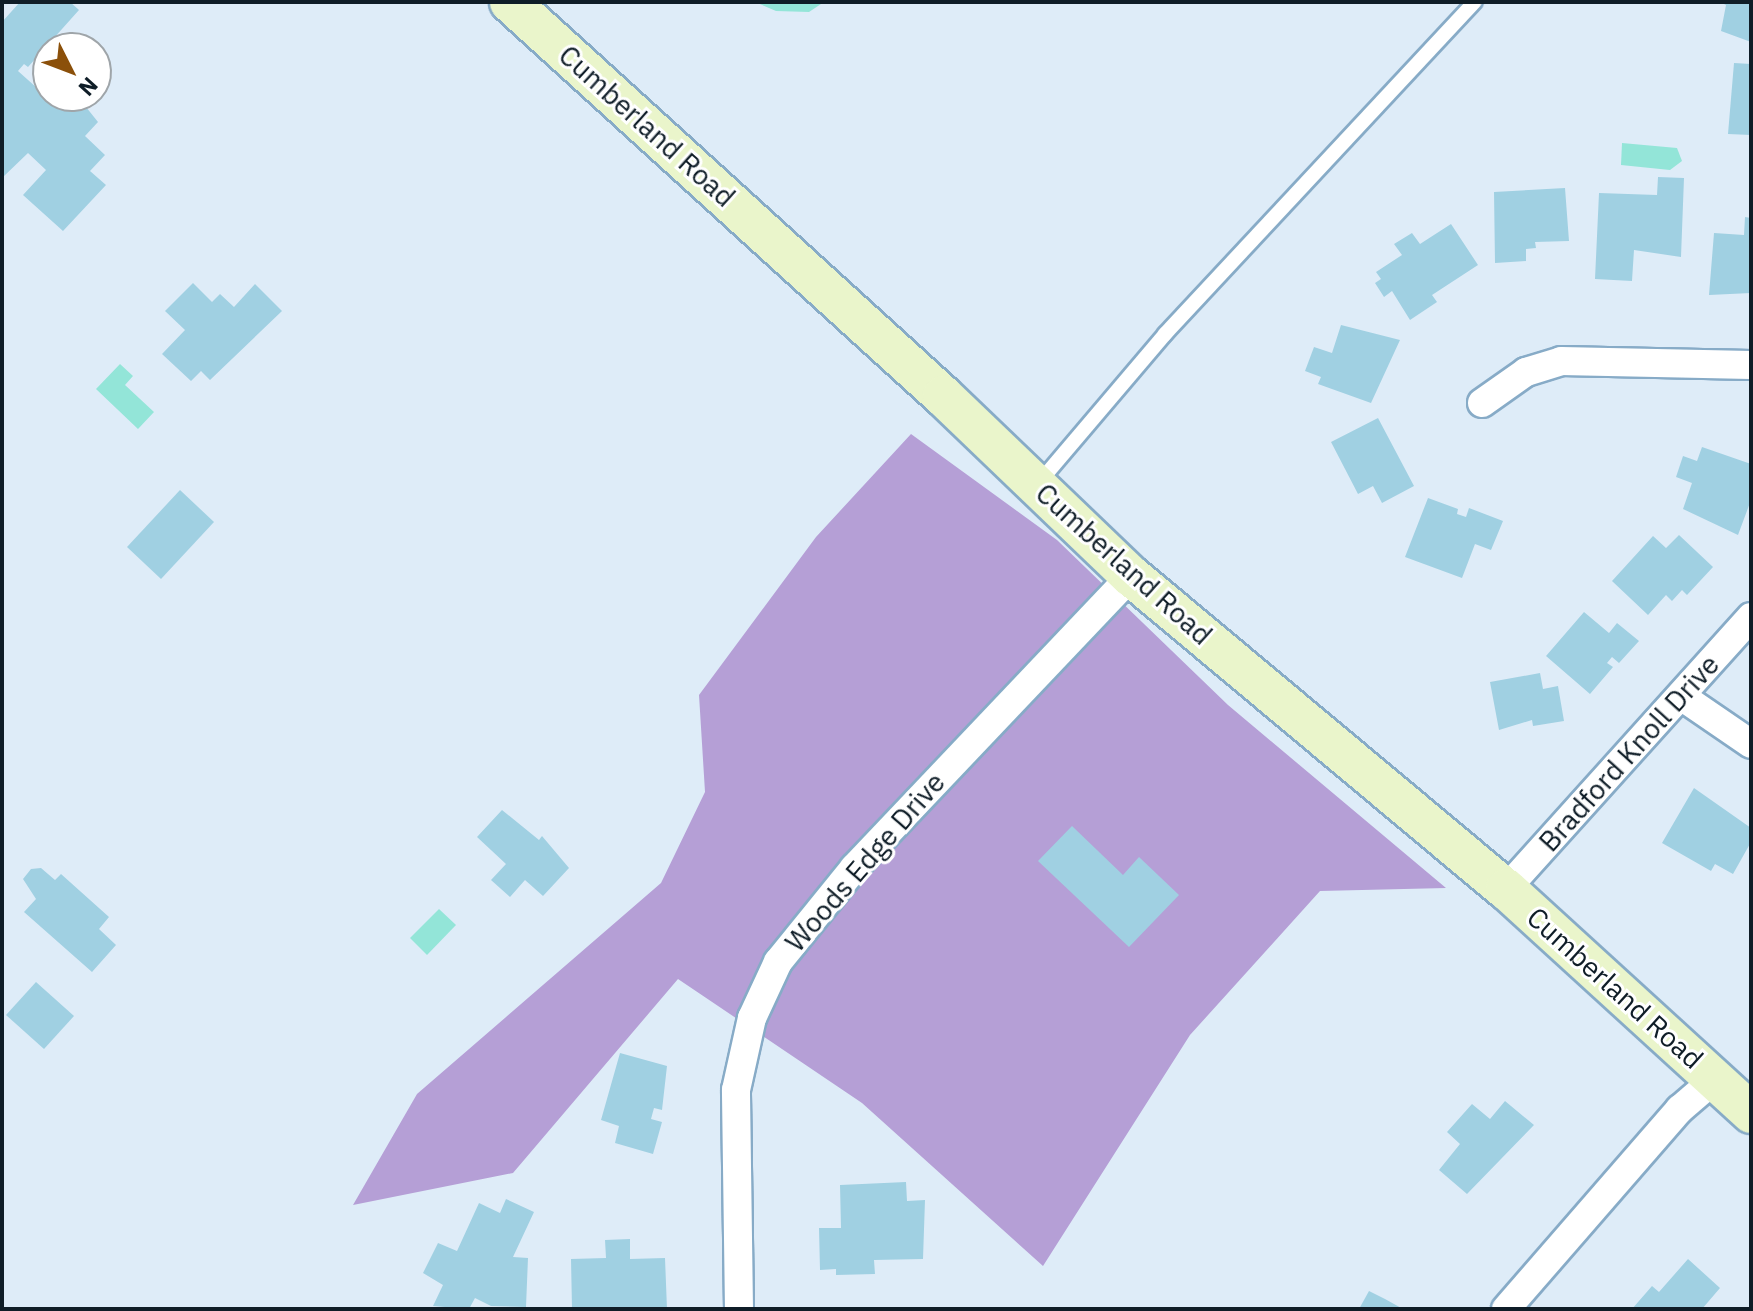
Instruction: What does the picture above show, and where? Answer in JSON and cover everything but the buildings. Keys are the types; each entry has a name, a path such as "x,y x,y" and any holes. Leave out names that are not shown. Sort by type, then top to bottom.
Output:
{"main road":[{"name":"Cumberland Road","path":"510,2 1131,576 1506,889 1751,1113"}],"street":[{"path":"1482,403 1526,372 1561,361 1751,365"},
{"name":"Woods Edge Drive","path":"739,1309 736,1090 752,1018 778,962 854,868 1131,576"},
{"name":"Bradford Knoll Drive","path":"1506,889 1751,617"},
{"path":"1681,696 1751,744"},
{"path":"1506,1309 1680,1109 1715,1079"}],"lane":[{"path":"1036,485 1165,334 1475,2"}],"shaded area":[{"path":"755,2 824,2 809,12 776,11"},
{"path":"1622,143 1677,148 1682,161 1670,170 1621,165"},
{"path":"120,364 133,376 125,385 154,412 138,429 96,389"},
{"path":"911,434 1057,540 1228,705 1446,888 1320,891 1190,1035 1043,1266 862,1103 678,979 513,1173 353,1205 417,1094 661,883 705,792 699,695 816,537"},
{"path":"439,909 456,925 427,955 410,938"}]}
